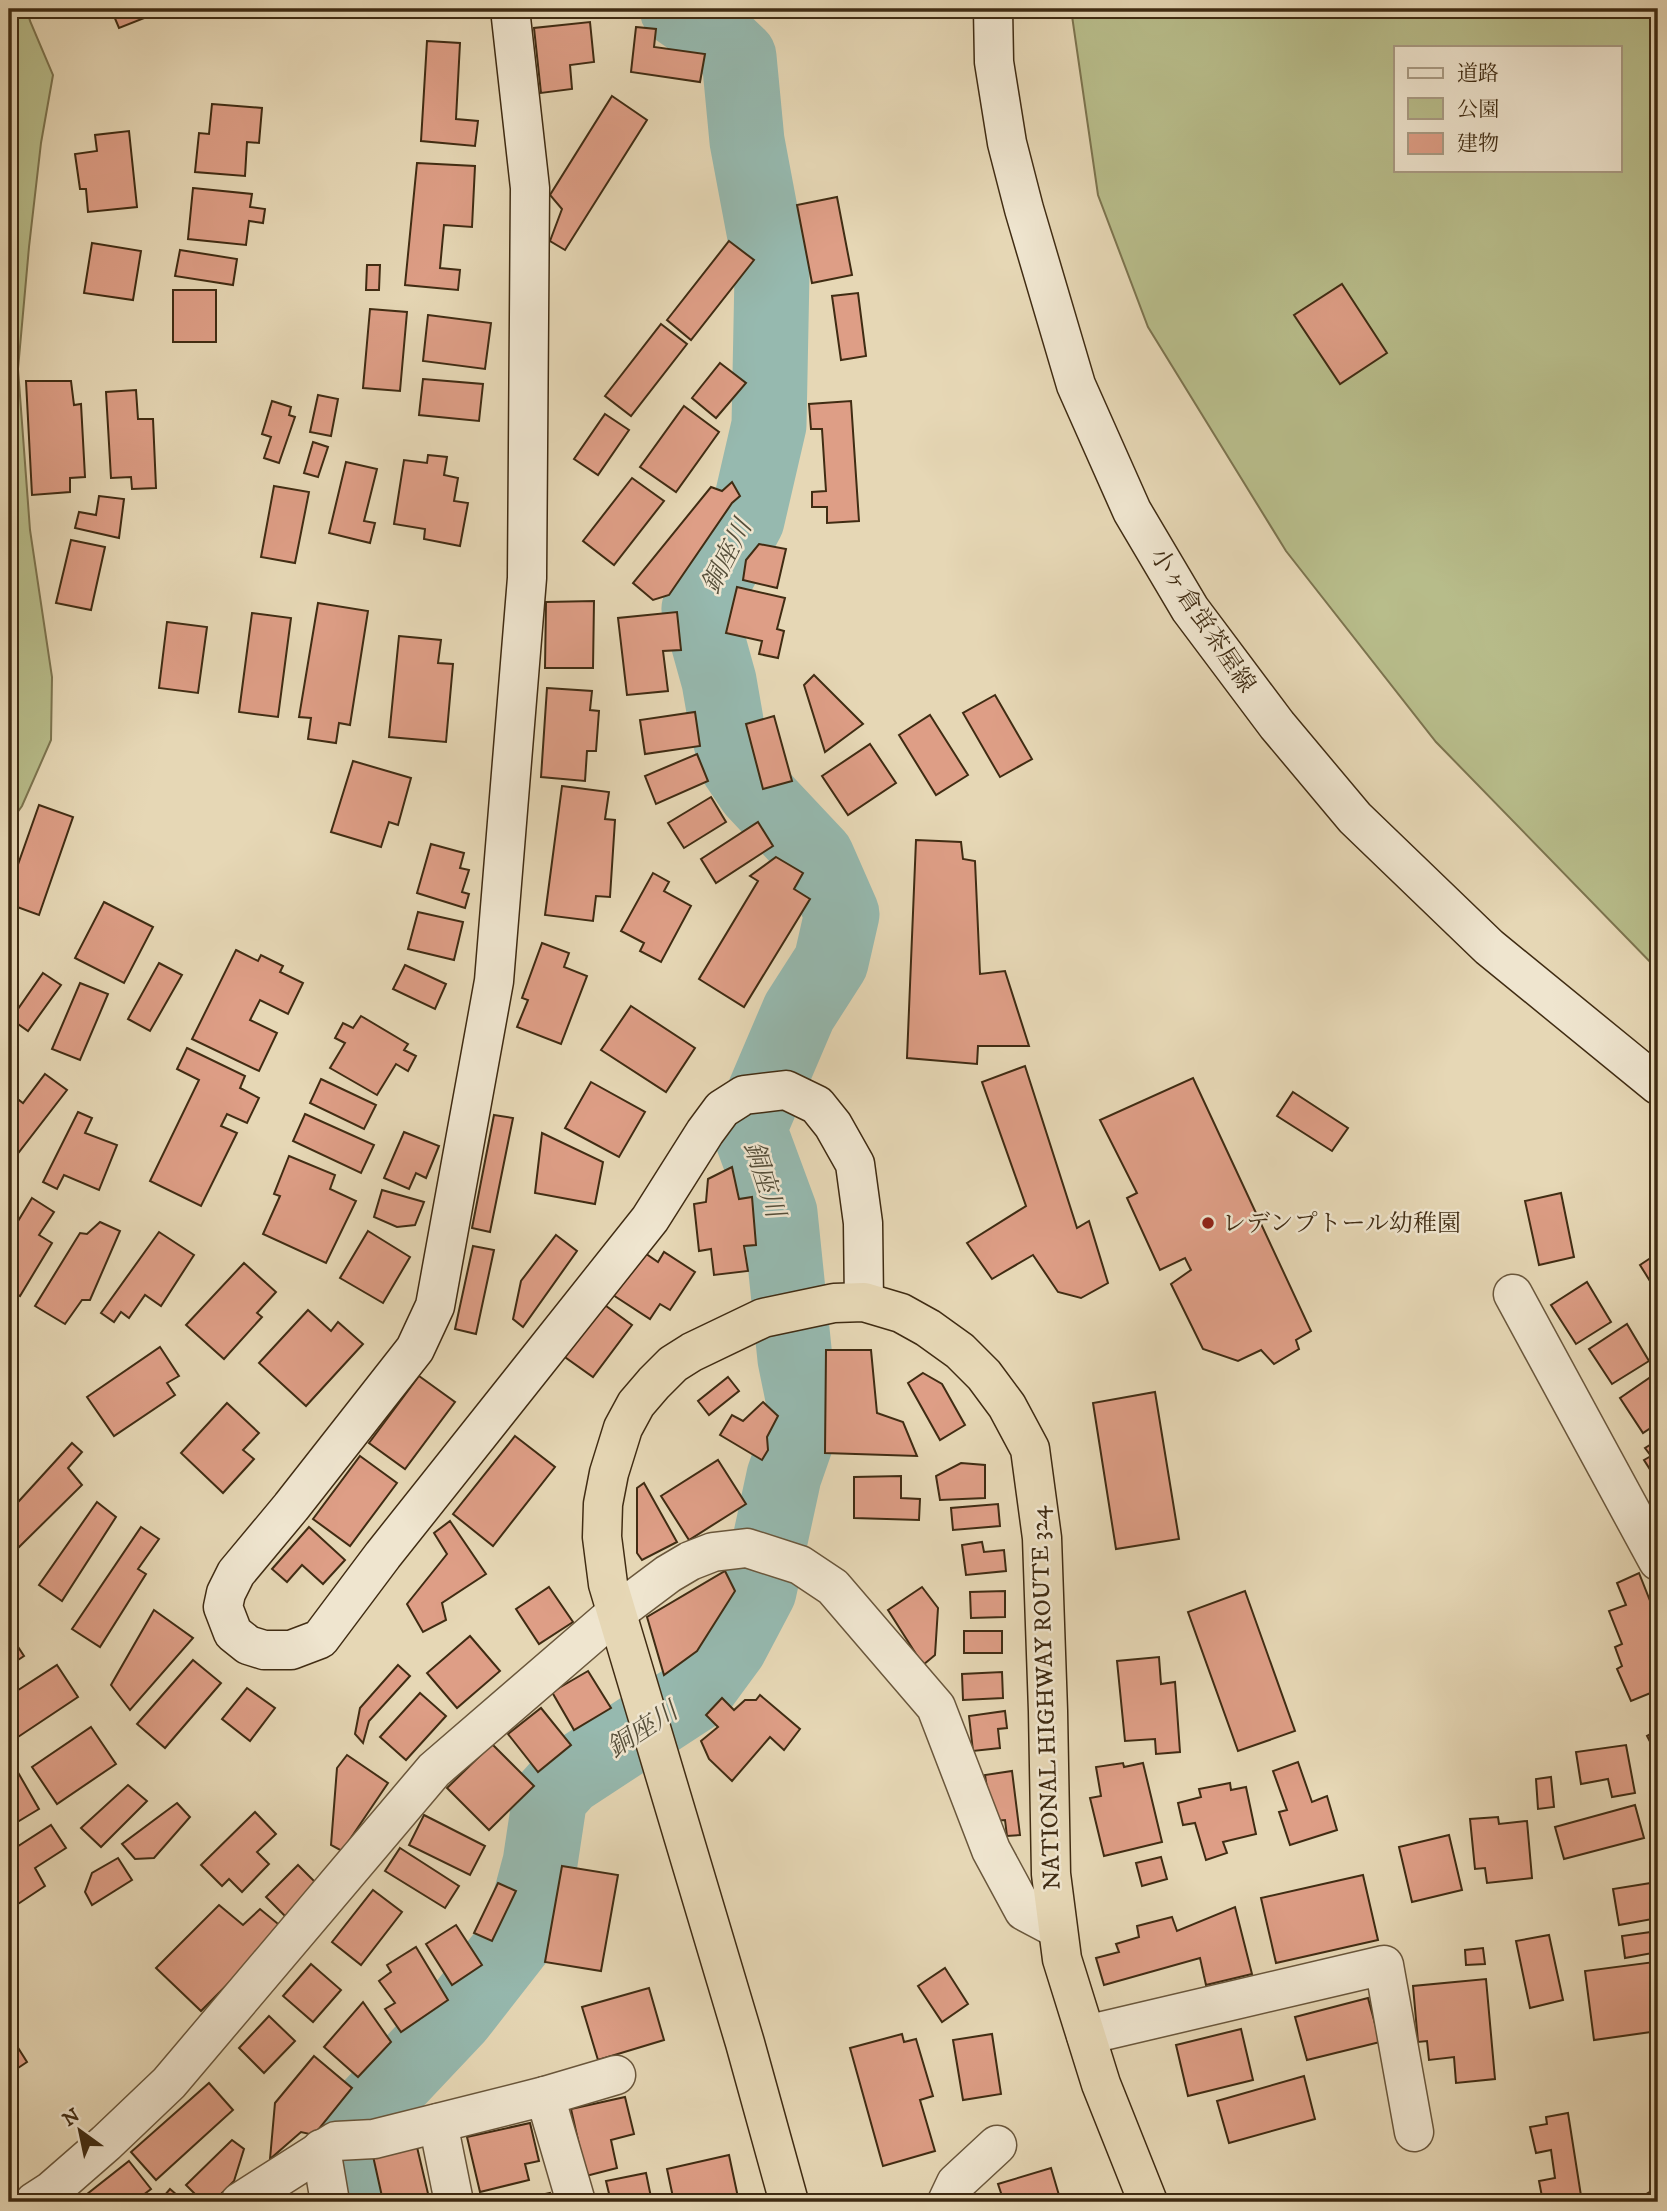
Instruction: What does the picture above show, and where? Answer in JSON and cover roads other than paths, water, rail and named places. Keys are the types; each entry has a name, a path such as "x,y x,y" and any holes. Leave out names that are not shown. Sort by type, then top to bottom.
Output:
{"highway":[{"name":"NATIONAL HIGHWAY ROUTE 324","path":"789,2202 745,2043 608,1584 602,1538 603,1504 623,1428 636,1404 653,1382 673,1364 763,1318 834,1303 864,1302 901,1313 960,1351 984,1375 1007,1406 1030,1449 1042,1538 1051,1874 1056,1928 1062,1959 1101,2084 1147,2202"}],"street":[{"path":"510,9 530,188 527,578 494,981 435,1306 415,1349 236,1573 226,1592 223,1607 233,1633 248,1645 264,1650 291,1650 320,1639 383,1555 650,1219 722,1110 744,1095 786,1090 817,1105 833,1125 855,1164 863,1223 864,1302"},
{"name":"小ヶ倉蛍茶屋線","path":"993,9 994,62 1007,143 1076,385 1132,511 1191,609 1277,725 1355,818 1489,947 1658,1086"},
{"path":"1513,1294 1658,1561"},
{"path":"34,2202 51,2191 106,2143 169,2083 434,1770 616,1613 668,1574 713,1552 747,1548 800,1565 833,1587 936,1707 991,1850 1024,1911 1056,1928"},
{"path":"1086,2035 1384,1965 1414,2132"},
{"path":"240,2202 329,2145 374,2139 545,2096 616,2074"},
{"path":"545,2096 576,2202"},
{"path":"438,2123 454,2202"},
{"path":"329,2145 330,2202"},
{"path":"947,2202 956,2183 997,2146"}],"waterway":[{"name":"銅座川","path":"349,2202 340,2161 372,2106 457,2016 521,1934 540,1863 550,1797 567,1778 694,1695 730,1646 759,1591 784,1476 806,1413 795,1359 780,1213 749,1129 799,1012 831,962 842,914 817,857 754,790 737,765 719,681 699,609 747,520 769,425 772,274 747,141 739,57 719,38 677,9"}],"place":[{"name":"レデンプトール幼稚園","path":"1208,1223"}]}
